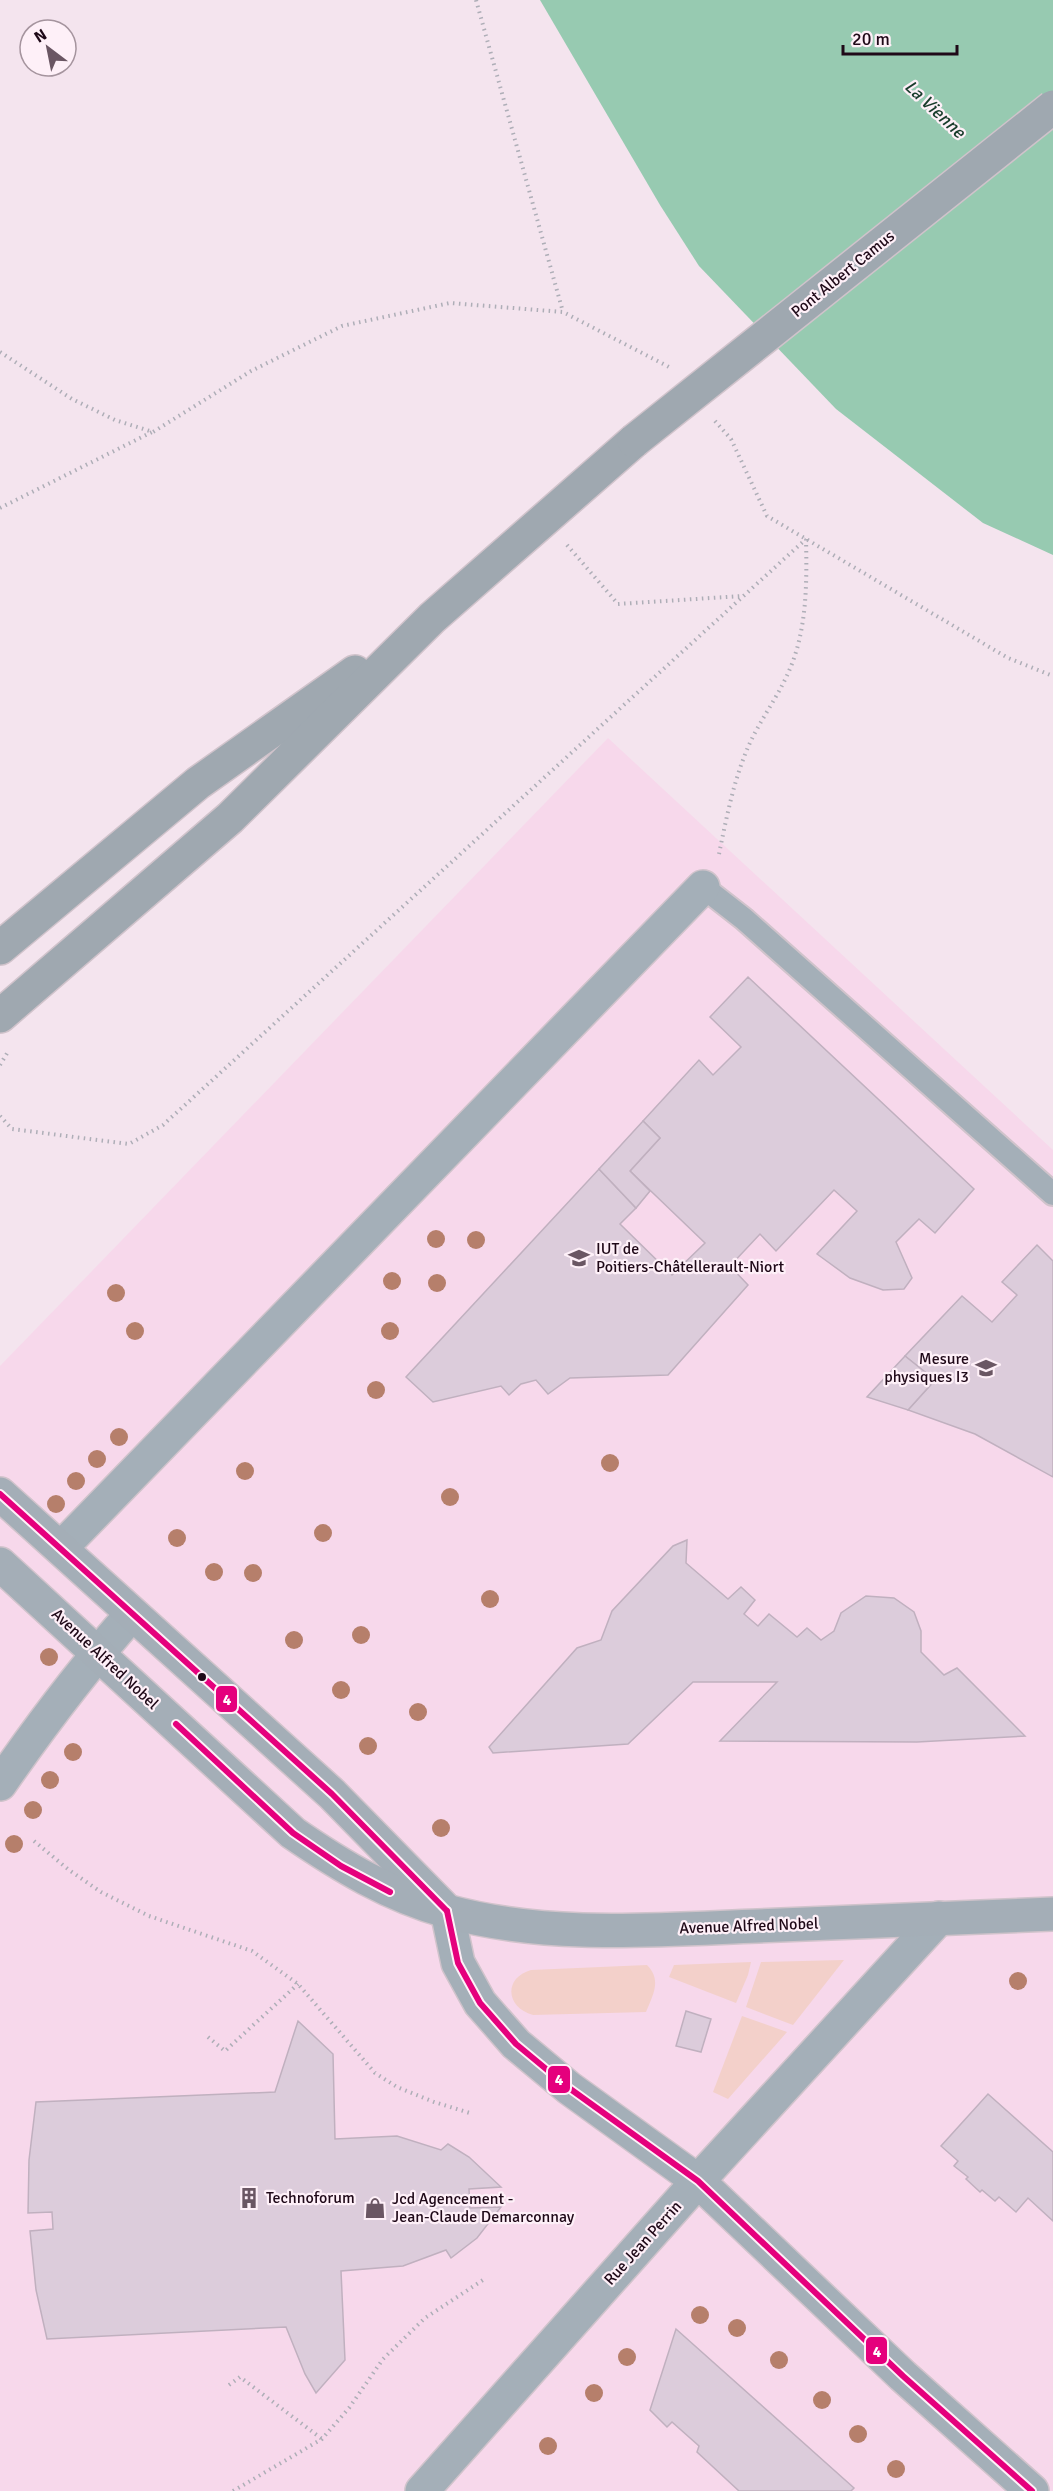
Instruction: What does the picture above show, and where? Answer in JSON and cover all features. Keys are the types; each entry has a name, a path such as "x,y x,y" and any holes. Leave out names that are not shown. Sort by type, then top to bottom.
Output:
{"main road":[{"name":"Pont Albert Camus","path":"432,618 634,441 1053,107"},
{"path":"0,948 198,783 432,618"},
{"path":"0,1017 230,818 432,618"}],"street":[{"path":"61,1548 703,887"},
{"path":"0,1494 333,1794 447,1911 458,1963 480,2003 516,2044 569,2088 698,2181 903,2376 1032,2491"},
{"name":"Avenue Alfred Nobel","path":"0,1564 293,1833 341,1866 390,1892 447,1911 544,1929 642,1930 1053,1914"},
{"path":"0,1784 51,1711 132,1614"},
{"name":"Rue Jean Perrin","path":"422,2491 698,2181 939,1918"}],"lane":[{"path":"703,887 744,919 1053,1194"}],"path":[{"path":"476,0 563,312"},
{"path":"0,508 153,432 251,372 342,326 450,303 563,312 668,366 675,374"},
{"path":"0,352 72,399 115,420 153,432"},
{"path":"710,414 731,439 767,516 1008,658 1053,676"},
{"path":"0,1116 12,1130 129,1144 163,1125 806,539"},
{"path":"703,887 716,866 727,813 746,751 790,669 800,636 805,606 806,539"},
{"path":"566,543 618,604 743,596"},
{"path":"34,1841 100,1892 149,1916 252,1951 298,1984 375,2073 397,2087 473,2114"},
{"path":"208,2037 225,2051 298,1984"},
{"path":"233,2491 322,2439 350,2408 383,2359 425,2318 483,2280"},
{"path":"229,2385 240,2376 322,2439"}],"shaded area":[{"path":"608,738 1053,1150 1053,2491 0,2491 0,1366"},
{"path":"844,1960 793,2025 746,2007 761,1962"},
{"path":"751,1962 736,2003 669,1977 674,1965"},
{"path":"647,1965 654,1976 655,1988 646,2012 533,2015 517,2006 511,1993 516,1979 531,1970"},
{"path":"742,2016 787,2032 728,2099 713,2092"}],"water":[{"name":"La Vienne","path":"540,0 1053,0 1053,555 983,523 836,409 699,266 660,205"}],"building":[{"path":"748,977 974,1189 935,1233 919,1219 896,1242 912,1278 904,1289 883,1290 850,1278 817,1254 857,1211 834,1190 776,1251 760,1234 730,1266 748,1285 668,1375 570,1378 548,1394 536,1380 521,1384 509,1395 501,1386 433,1402 406,1377 599,1169 636,1208 620,1224 672,1275 705,1243 630,1171 660,1138 643,1121 699,1060 713,1075 741,1047 710,1017"},
{"path":"643,1121 660,1138 630,1171 650,1191 636,1208 599,1169"},
{"name":"Mesure physiques I3","path":"1037,1245 1053,1261 1053,1477 975,1434 908,1410 935,1380 905,1356 962,1296 992,1322 1017,1295 1002,1282"},
{"path":"905,1356 935,1380 908,1410 867,1397"},
{"path":"687,1540 686,1563 728,1599 741,1587 755,1600 744,1614 758,1626 769,1614 797,1637 807,1628 821,1640 834,1631 841,1613 866,1596 894,1598 914,1612 921,1631 921,1652 944,1675 957,1668 1025,1736 917,1742 720,1741 777,1682 693,1682 628,1744 493,1753 489,1747 577,1648 601,1640 612,1611 673,1546"},
{"path":"686,2011 711,2019 701,2052 676,2046"},
{"name":"Technoforum","path":"298,2021 333,2054 335,2139 397,2136 441,2150 448,2144 469,2157 501,2187 469,2189 470,2208 501,2207 477,2238 451,2258 446,2250 403,2266 341,2271 345,2360 316,2393 305,2374 286,2327 47,2339 36,2290 30,2231 53,2229 52,2212 28,2213 29,2160 36,2102 275,2092"},
{"path":"988,2094 1053,2152 1053,2221 1028,2198 1016,2212 999,2197 995,2201 982,2190 980,2192 966,2179 968,2177 954,2166 958,2161 941,2146"},
{"path":"676,2329 854,2488 851,2491 739,2491 697,2452 699,2446 672,2422 667,2427 650,2410"}],"transit line":[{"name":"4","path":"0,1494 332,1794 447,1911"},
{"name":"4","path":"176,1724 293,1833 341,1866 390,1892"},
{"name":"4","path":"447,1911 458,1963 480,2003 516,2044 569,2088 698,2181 903,2376 1032,2491"}],"place":[{"name":"IUT de Poitiers-Châtellerault-Niort","path":"579,1258"},
{"name":"Mesure physiques I3","path":"986,1368"},
{"name":"Technoforum","path":"249,2198"},
{"name":"Jcd Agencement - Jean-Claude Demarconnay","path":"375,2208"}]}
